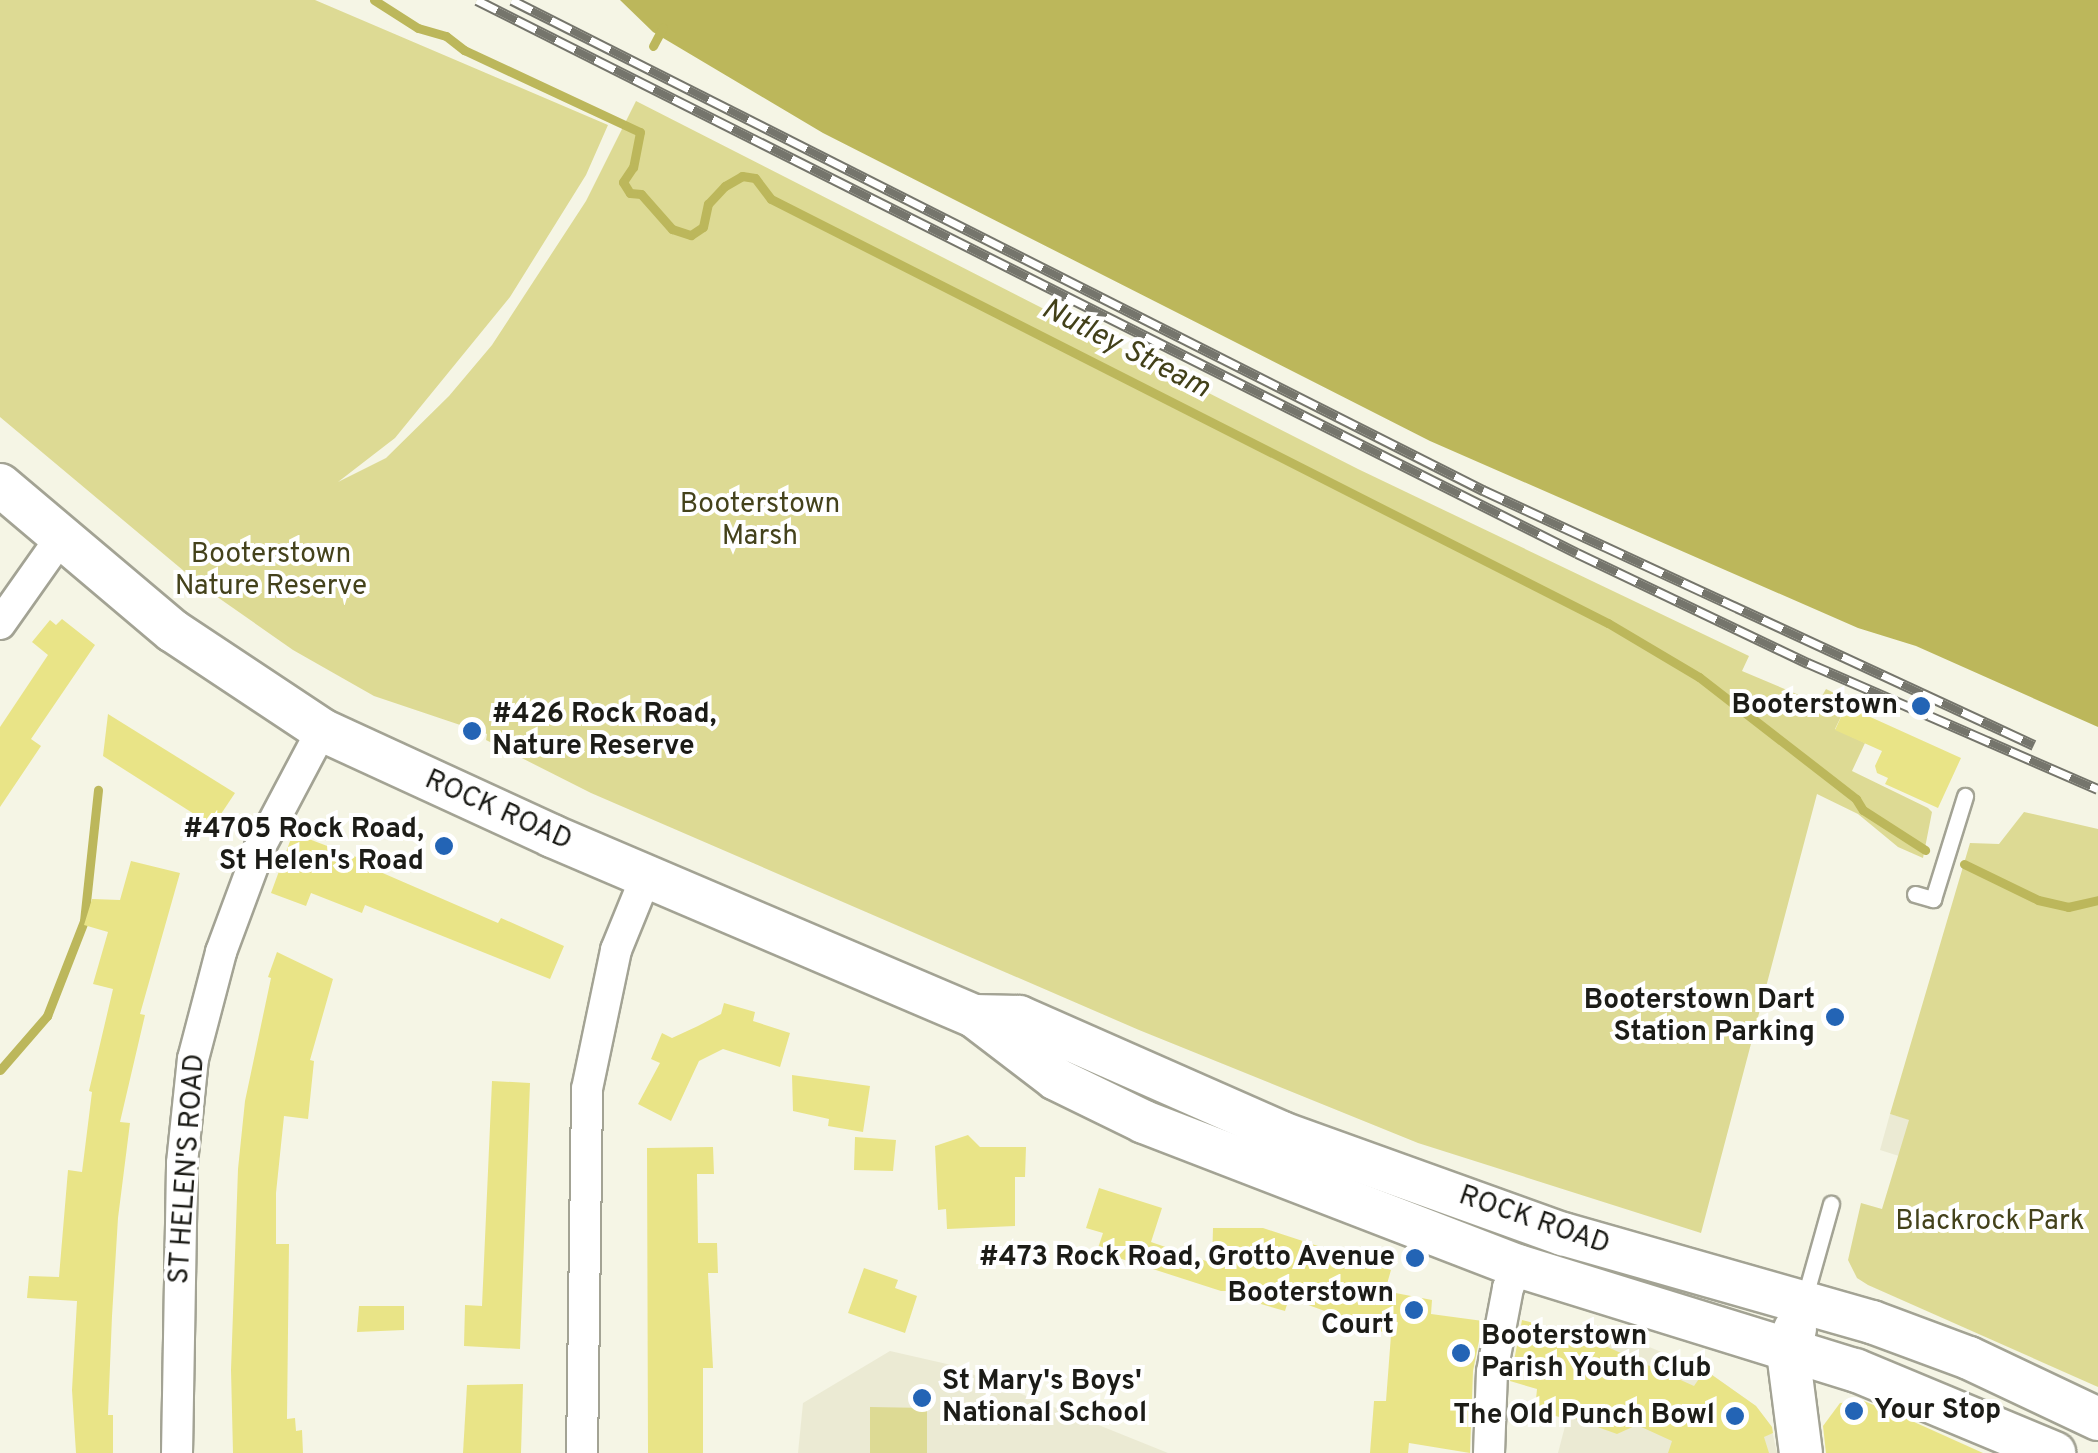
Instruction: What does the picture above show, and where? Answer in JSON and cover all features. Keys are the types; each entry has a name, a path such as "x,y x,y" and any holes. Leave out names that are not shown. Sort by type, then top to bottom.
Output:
{"main road":[{"name":"ROCK ROAD","path":"0,485 173,632 322,730 467,798 974,1016 1056,1079 1144,1122 1518,1266 1855,1370 2054,1453"},
{"name":"ROCK ROAD","path":"974,1016 1018,1016 1282,1133 1563,1234 1804,1300 1969,1358 2098,1419"},
{"path":"1800,1453 1788,1352 1804,1300"}],"street":[{"path":"0,624 60,539"},
{"name":"ST HELEN'S ROAD","path":"177,1453 182,1181 193,1059 221,952 260,847 322,730"},
{"path":"582,1453 587,1088 616,950 646,874"},
{"path":"1490,1453 1492,1372 1508,1288 1518,1266"}],"lane":[{"path":"1914,894 1933,899 1965,796"},
{"path":"1804,1300 1831,1204"}],"shaded area":[{"path":"620,0 2098,0 2098,727 1916,646 1858,628 1430,441 823,133 653,32"},
{"path":"1890,1114 1910,1120 1899,1156 1880,1150"},
{"path":"1596,1325 1705,1370 1756,1406 1771,1426 1777,1453 1558,1453 1588,1338"},
{"name":"St Mary's Boys' National School","path":"890,1351 947,1364 1168,1453 798,1453 803,1403"}],"green space":[{"name":"Booterstown Marsh","path":"0,0 315,0 608,125 586,175 510,297 395,438 338,482 386,458 449,396 492,345 586,201 636,101 1358,469 1749,656 1742,671 1818,703 1826,689 1849,700 1835,729 1865,743 1852,771 1932,812 1923,858 1898,847 1858,814 1817,794 1701,1233 1418,1143 1139,1030 591,793 486,740 487,734 374,696 293,650 203,587 0,417"},
{"name":"Blackrock Park","path":"2024,812 2098,829 2098,1387 1868,1285 1857,1278 1848,1260 1861,1203 1882,1209 1909,1120 1890,1114 1970,843 1999,844"},
{"path":"870,1407 927,1408 927,1453 870,1453"}],"building":[{"path":"62,619 95,645 31,739 41,746 0,807 0,727 48,655 32,642 50,620 56,625"},
{"path":"1846,706 1961,758 1938,808 1885,784 1888,778 1877,773 1875,766 1882,751 1835,730"},
{"path":"108,714 235,793 213,826 103,756"},
{"path":"293,833 380,866 378,871 498,923 501,918 564,946 550,979 365,905 362,913 311,893 306,906 271,893"},
{"path":"131,861 180,873 140,1014 145,1015 120,1122 130,1123 118,1218 112,1316 108,1415 113,1415 113,1453 76,1453 72,1390 77,1301 27,1298 29,1276 59,1277 68,1170 82,1172 92,1092 89,1091 113,989 93,984 108,932 84,925 92,899 120,900"},
{"path":"277,952 333,979 310,1060 314,1061 308,1119 284,1116 276,1193 276,1244 289,1244 287,1419 295,1418 296,1431 302,1430 303,1453 233,1453 231,1370 238,1169 245,1101 271,978 268,977"},
{"path":"724,1003 755,1012 753,1021 790,1033 780,1067 723,1049 699,1061 671,1121 638,1104 660,1063 651,1059 662,1033 672,1038 698,1026 721,1014"},
{"path":"792,1075 870,1086 863,1132 828,1126 829,1119 793,1111"},
{"path":"492,1081 530,1083 520,1349 464,1346 465,1305 482,1306"},
{"path":"968,1135 980,1147 1026,1147 1025,1177 1015,1177 1015,1226 947,1229 946,1209 938,1210 935,1146"},
{"path":"855,1137 896,1140 893,1171 854,1170"},
{"path":"713,1147 714,1174 697,1174 698,1243 717,1243 718,1273 708,1273 713,1368 703,1368 703,1453 648,1453 647,1148"},
{"path":"1099,1188 1162,1208 1151,1242 1212,1263 1213,1228 1263,1228 1391,1270 1385,1291 1432,1300 1431,1314 1483,1321 1473,1371 1470,1453 1409,1443 1408,1453 1370,1453 1374,1401 1386,1401 1391,1335 1289,1298 1285,1311 1261,1304 1265,1291 1221,1291 1097,1251 1103,1233 1086,1228"},
{"path":"864,1268 898,1280 895,1288 917,1296 905,1333 848,1313"},
{"path":"359,1306 404,1306 404,1330 357,1332"},
{"path":"1522,1320 1581,1335 1694,1386 1705,1370 1756,1406 1772,1427 1773,1433 1764,1437 1769,1453 1668,1453 1672,1441 1637,1425 1617,1434 1567,1416 1566,1419 1535,1410 1537,1389 1510,1381"},
{"path":"523,1384 521,1453 463,1453 467,1385"},
{"path":"1864,1401 1983,1453 1826,1453 1823,1426 1840,1403"}],"waterway":[{"name":"Nutley Stream","path":"374,0 418,28 446,36 464,50 640,132 633,167 623,182 630,193 641,194 672,229 691,235 703,227 708,204 725,186 742,176 755,178 771,199 1608,623 1699,677 1856,799 1863,810 1925,850"},
{"path":"653,46 663,27"},
{"path":"0,1070 47,1016 84,921 98,790"},
{"name":"Nutley Stream","path":"1964,864 2038,900 2068,907 2098,900"}],"railway":[{"path":"477,0 1577,553 1808,663 2098,789"},
{"path":"512,0 1483,490 2034,745"}],"place":[{"name":"Booterstown","path":"1921,706"},
{"name":"#426 Rock Road, Nature Reserve","path":"472,731"},
{"name":"#4705 Rock Road, St Helen's Road","path":"444,846"},
{"name":"Booterstown Dart Station Parking","path":"1835,1017"},
{"name":"#473 Rock Road, Grotto Avenue","path":"1415,1258"},
{"name":"Booterstown Court","path":"1414,1310"},
{"name":"Booterstown Parish Youth Club","path":"1461,1353"},
{"name":"St Mary's Boys' National School","path":"922,1398"},
{"name":"Your Stop","path":"1854,1411"},
{"name":"The Old Punch Bowl","path":"1735,1416"}],"park label":[{"name":"Booterstown Nature Reserve","path":"271,571"}]}
